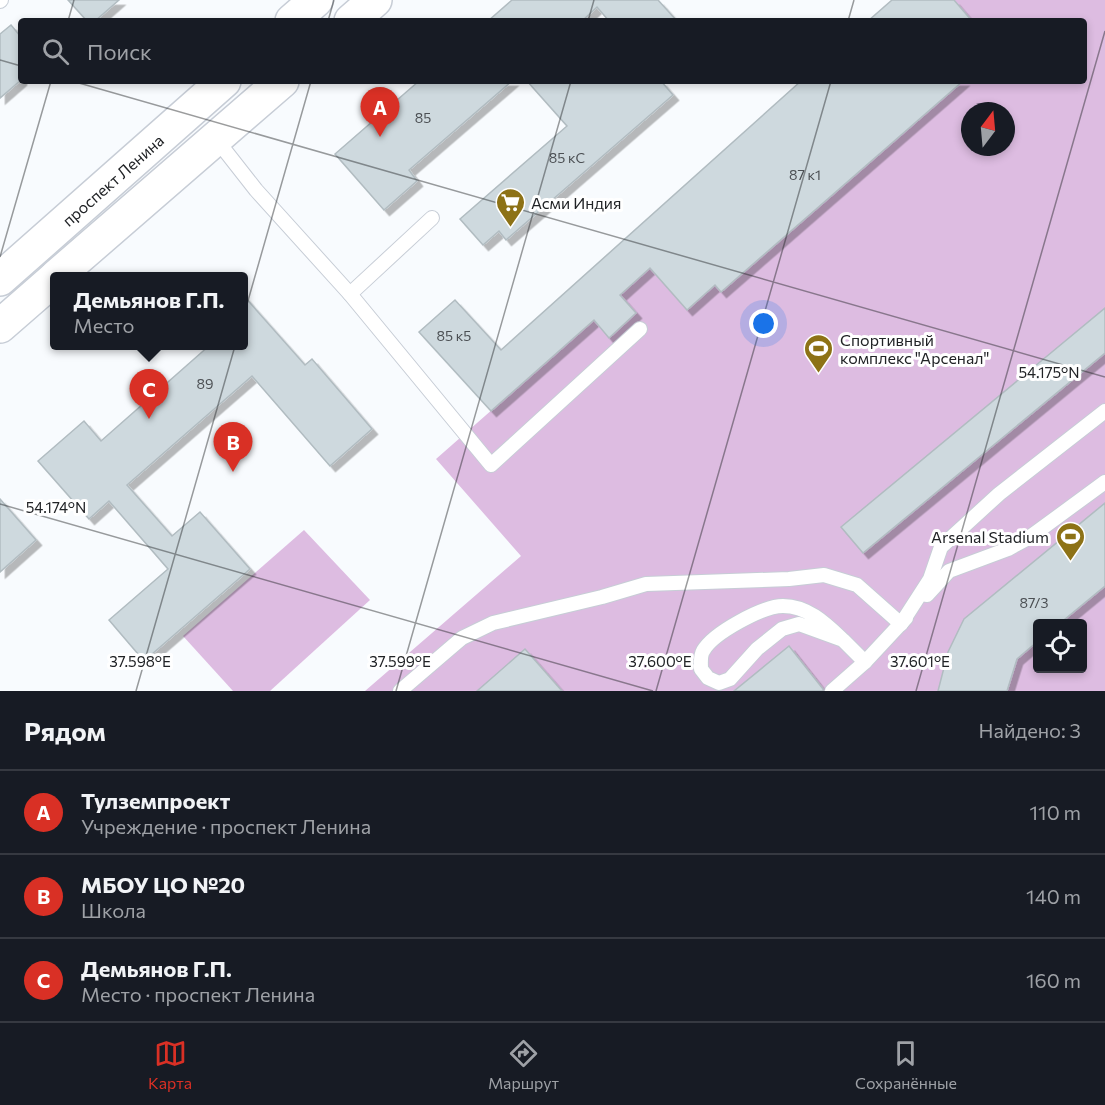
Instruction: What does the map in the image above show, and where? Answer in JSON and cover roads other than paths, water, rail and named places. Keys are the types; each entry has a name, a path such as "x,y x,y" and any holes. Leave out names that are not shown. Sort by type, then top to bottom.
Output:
{"main road":[{"path":"295,18 316,0"},
{"path":"354,18 375,0"},
{"name":"проспект Ленина","path":"0,279 221,84"},
{"path":"63,272 279,84"},
{"path":"0,327 50,283"}],"lane":[{"path":"216,139 256,190 350,294 491,465 640,328"},
{"path":"350,294 432,218"},
{"path":"902,624 930,579 941,547 999,494 1105,411"},
{"path":"832,691 865,662 902,624 948,571 1008,549 1030,537 1105,482"},
{"path":"400,691 462,638 493,623 646,584 789,579 824,575 857,585 902,624"},
{"path":"843,640 799,624 782,629 765,642 730,679 719,683 708,678 701,669 703,651 714,640 735,624 757,613 783,606 820,618 843,640 865,662"}],"place":[{"name":"Тулземпроект","path":"380,137"},
{"name":"Асми Индия","path":"510,228"},
{"name":"Спортивный комплекс \"Арсенал\"","path":"819,374"},
{"name":"Демьянов Г.П.","path":"149,419"},
{"name":"МБОУ ЦО №20","path":"233,472"},
{"name":"Arsenal Stadium","path":"1070,562"}]}
